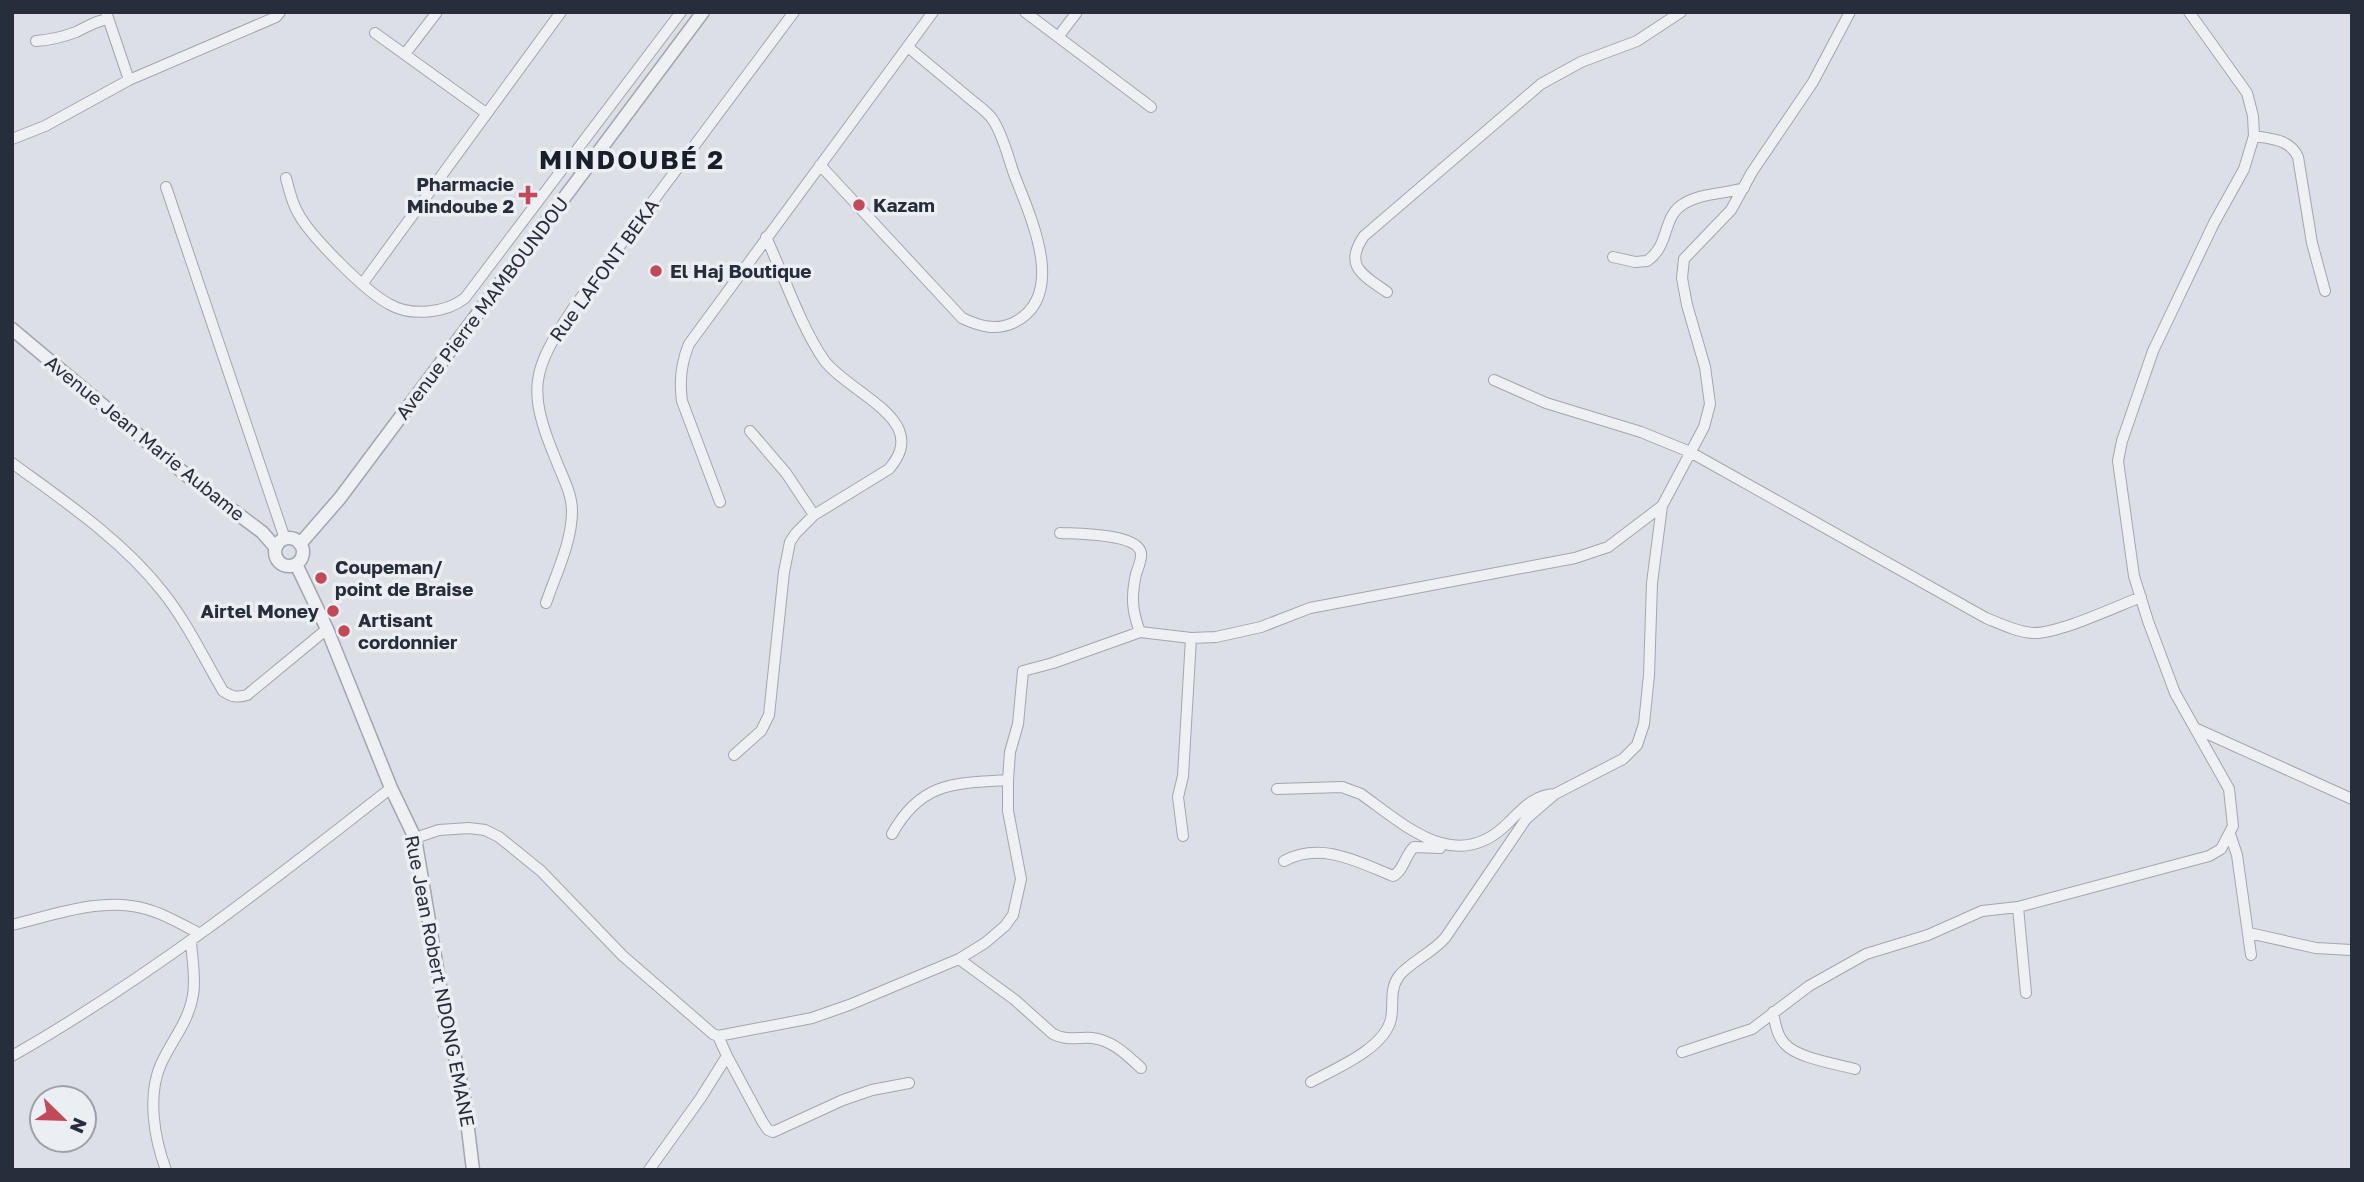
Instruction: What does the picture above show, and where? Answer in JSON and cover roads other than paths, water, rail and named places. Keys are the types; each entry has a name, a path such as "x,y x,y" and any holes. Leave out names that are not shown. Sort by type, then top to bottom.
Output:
{"street":[{"path":"12,139 56,120 130,80 276,17 280,12"},
{"path":"405,54 437,12"},
{"path":"363,283 561,12"},
{"path":"286,178 296,211 321,243 390,305 403,310 418,311 443,309 457,304 465,298 681,12"},
{"name":"Avenue Pierre MAMBOUNDOU","path":"300,544 311,534 703,12"},
{"name":"Rue LAFONT BEKA","path":"546,603 568,539 573,509 536,402 538,376 551,341 794,12"},
{"path":"720,502 682,401 679,384 689,344 933,12"},
{"path":"1025,12 1151,107"},
{"path":"1058,37 1077,12"},
{"path":"1387,292 1356,267 1355,248 1364,236 1541,84 1581,62 1637,41 1681,12"},
{"path":"1311,1082 1360,1054 1383,1036 1391,1018 1392,992 1400,974 1434,950 1445,938 1518,828 1555,794 1623,759 1633,751 1643,731 1649,675 1652,583 1662,506 1708,417 1710,404 1705,367 1687,305 1682,268 1689,252 1724,219 1812,82 1850,12"},
{"path":"1682,1052 1752,1029 1809,986 1866,954 1928,935 1982,911 2018,907 2209,856 2221,849 2230,834 2233,826 2228,789 2175,693 2134,576 2118,461 2122,441 2153,351 2214,223 2244,169 2254,136 2253,116 2246,93 2189,12"},
{"path":"36,41 76,32 107,15 130,80"},
{"path":"374,33 486,113"},
{"path":"820,165 962,318 989,328 1006,326 1022,318 1036,303 1042,282 1042,263 1028,214 994,121 908,47"},
{"path":"2254,136 2281,142 2294,148 2298,156 2312,243 2325,291"},
{"path":"166,187 280,544 276,555 279,562 285,566 296,565 303,553 300,544 293,539 280,544"},
{"path":"1613,257 1635,262 1647,261 1662,245 1670,219 1679,206 1704,195 1744,188"},
{"path":"734,755 761,732 768,720 774,687 786,557 796,533 814,515 889,469 898,458 902,444 893,420 841,377 823,358 766,237"},
{"name":"Avenue Jean Marie Aubame","path":"12,329 191,479 280,544"},
{"path":"1494,380 1546,403 1641,432 1690,452 1986,618 2021,631 2031,633 2053,630 2141,597"},
{"path":"750,432 786,472 814,515"},
{"path":"12,463 67,504 140,566 163,591 223,691 230,696 239,698 247,695 327,629"},
{"path":"718,1036 813,1018 849,1005 960,959 1005,926 1013,915 1020,891 1020,865 1008,811 1010,752 1018,724 1023,671 1140,632 1191,638 1216,637 1261,627 1310,608 1595,553 1617,541 1662,506"},
{"path":"1060,533 1097,534 1137,546 1141,554 1131,604 1140,632"},
{"name":"Rue Jean Robert NDONG EMANE","path":"296,565 327,629 391,788 415,838 444,1010 464,1096 473,1170"},
{"path":"1183,836 1178,797 1183,776 1191,638"},
{"path":"2196,729 2352,799"},
{"path":"892,834 904,814 918,800 935,790 954,784 1009,780"},
{"path":"1277,789 1342,787 1352,790 1411,831 1443,845 1458,846 1484,840 1499,832 1530,802 1542,795 1555,794"},
{"path":"12,1056 126,987 391,788"},
{"path":"415,838 439,830 485,830 499,837 541,871 623,956 704,1028 718,1036 768,1130 773,1132 843,1100 872,1090 909,1083"},
{"path":"2230,834 2237,855 2251,956"},
{"path":"1284,861 1295,855 1317,851 1344,857 1393,876 1400,872 1408,854 1414,848 1440,848 1443,845"},
{"path":"12,925 74,910 116,905 145,908 195,937"},
{"path":"2018,907 2026,993"},
{"path":"2249,933 2316,948 2351,950"},
{"path":"166,1170 157,1139 154,1084 161,1064 179,1033 194,993 195,937"},
{"path":"960,959 1028,1010 1053,1034 1060,1038 1094,1038 1103,1041 1118,1048 1140,1068"},
{"path":"1773,1012 1776,1028 1785,1045 1802,1054 1855,1069"},
{"path":"649,1170 727,1056"}],"place":[{"name":"Pharmacie Mindoube 2","path":"528,195"},
{"name":"Kazam","path":"859,205"},
{"name":"El Haj Boutique","path":"656,271"},
{"name":"Coupeman/ point de Braise","path":"321,578"},
{"name":"Airtel Money","path":"333,611"},
{"name":"Artisant cordonnier","path":"344,631"}],"district":[{"name":"MINDOUBÉ 2","path":"632,160"}]}
